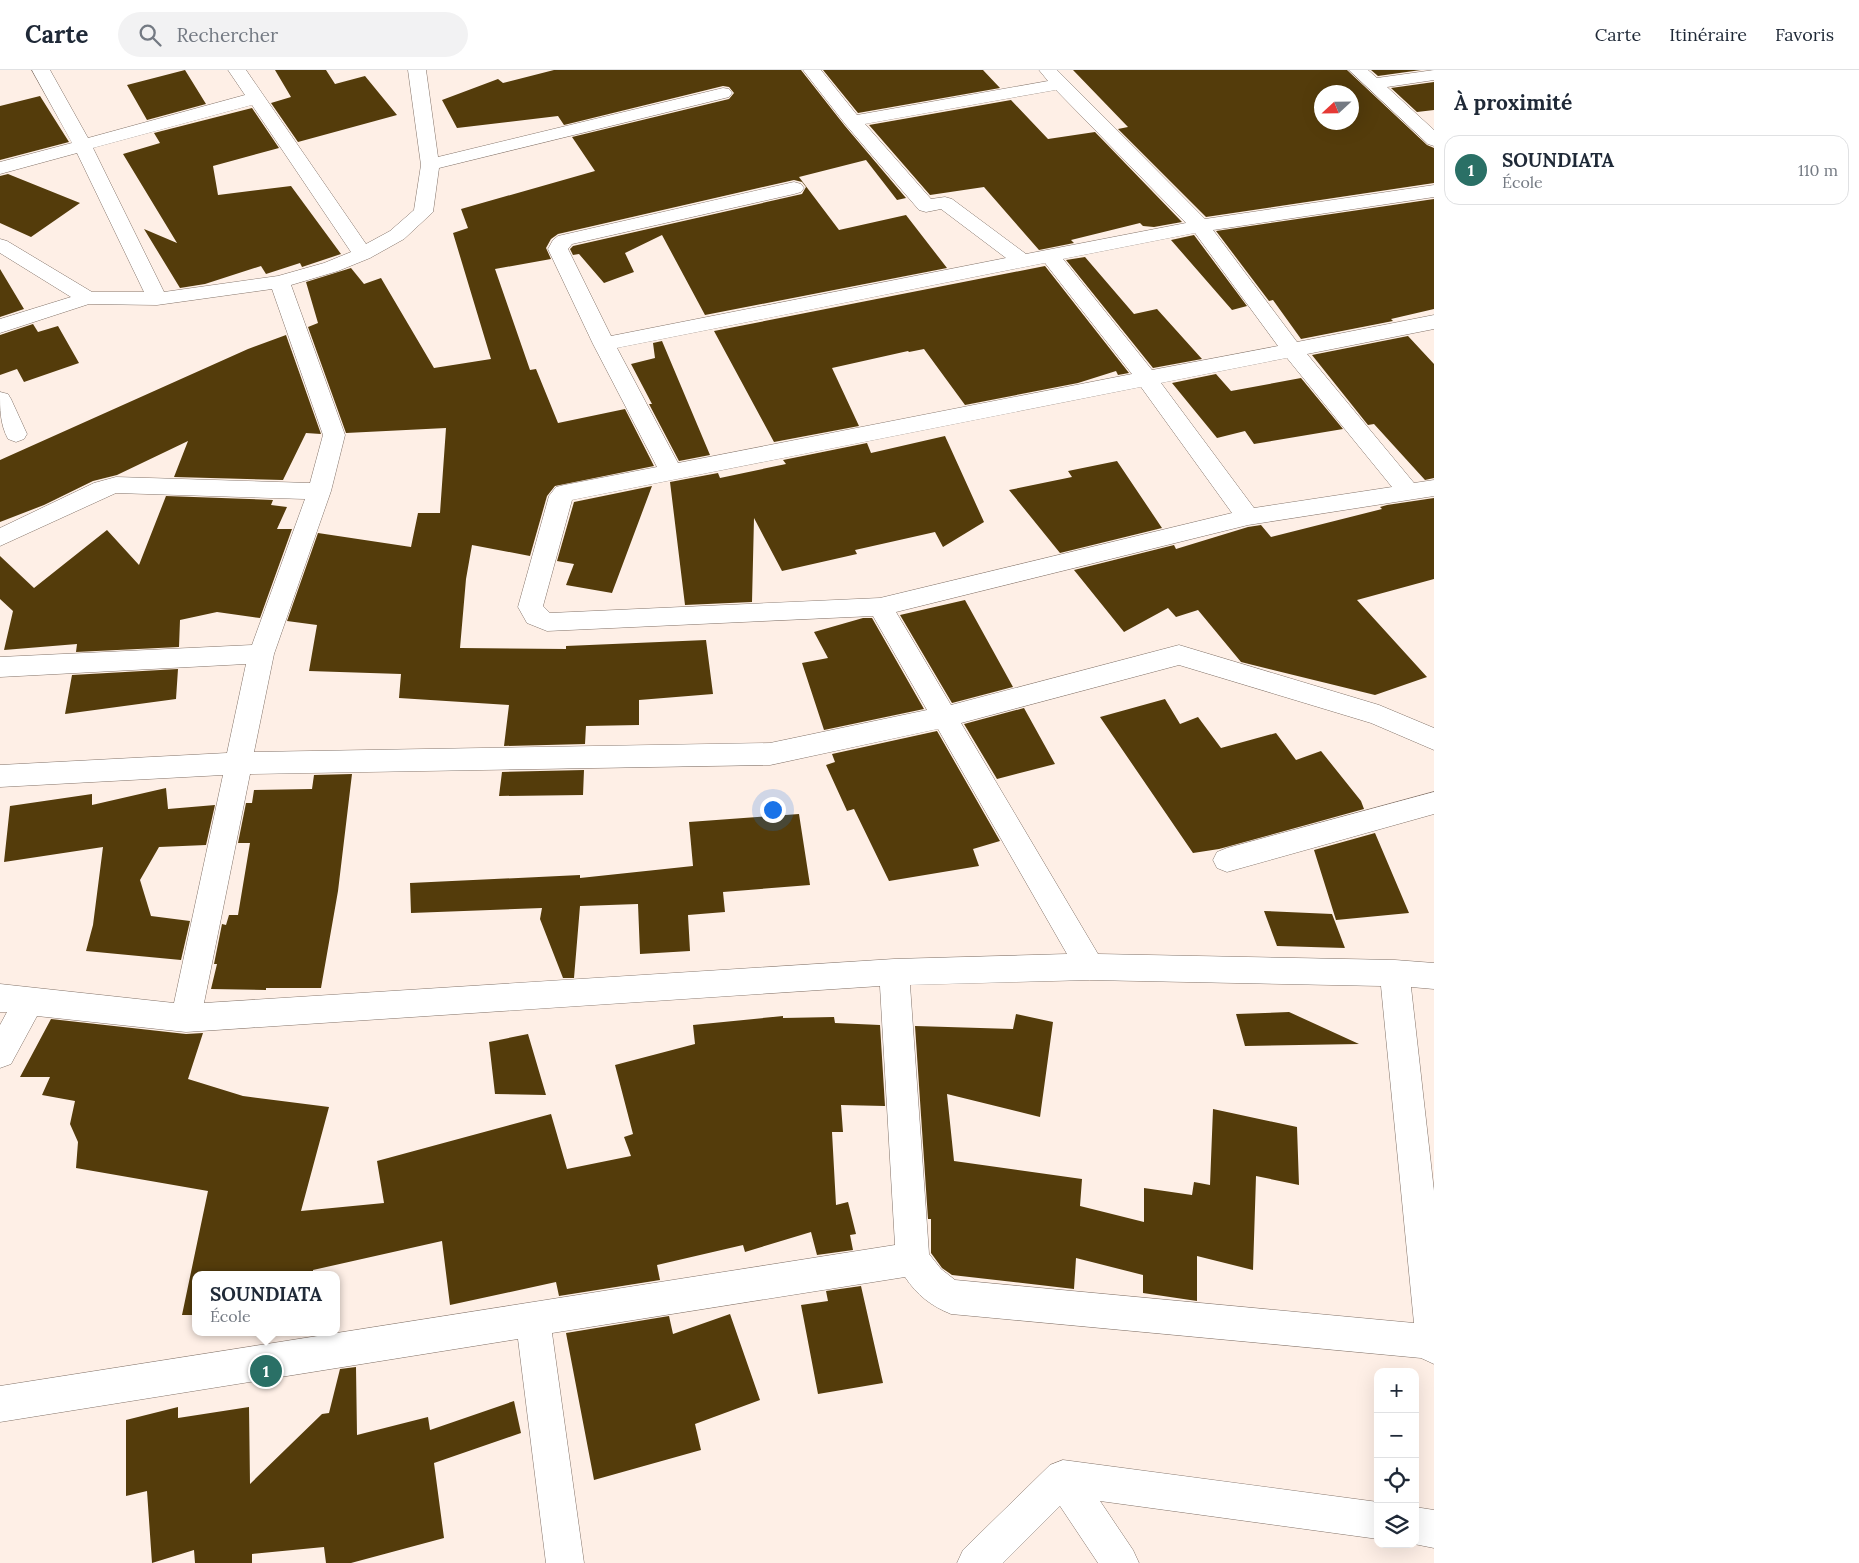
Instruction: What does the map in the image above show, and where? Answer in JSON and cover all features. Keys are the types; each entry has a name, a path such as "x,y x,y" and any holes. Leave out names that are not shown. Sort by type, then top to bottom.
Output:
{"street":[{"path":"41,70 82,145 157,299"},
{"path":"237,70 363,254"},
{"path":"0,326 88,298 157,299 280,282 331,267 363,254 397,235 423,212 430,165 417,70"},
{"path":"812,70 926,206 945,202 1022,261"},
{"path":"1358,70 1434,140"},
{"path":"1373,84 1434,75"},
{"path":"852,120 1054,77 1200,226 1292,350 1410,492"},
{"path":"430,165 723,93"},
{"path":"0,168 256,98"},
{"path":"671,472 604,344 558,249 560,244 565,240 794,188"},
{"path":"604,344 1200,226 1434,192"},
{"path":"0,245 88,298"},
{"path":"1049,255 1146,378 1248,516"},
{"path":"186,1018 261,654 319,491 334,435 280,282"},
{"path":"1434,322 564,493 561,496 530,607 536,616 547,622 880,607 1248,516 1434,488"},
{"path":"0,398 16,434"},
{"path":"0,538 102,489 116,485 319,491"},
{"path":"880,607 1090,967"},
{"path":"0,667 261,654"},
{"path":"0,776 238,763 770,754 945,717 1178,655 1379,715 1434,740"},
{"path":"1227,860 1434,803"},
{"path":"0,998 186,1018 894,972 1090,967 1395,973 1434,976"},
{"path":"894,972 913,1260 924,1277 936,1289 952,1297 1434,1344 1395,973"},
{"path":"0,1054 30,1002"},
{"path":"0,1404 533,1318 913,1260"},
{"path":"533,1318 565,1563"},
{"path":"1063,1478 1374,1520"},
{"path":"976,1563 1063,1478"},
{"path":"1063,1478 1120,1563"},
{"path":"1419,1527 1434,1529"}],"building":[{"path":"185,70 206,104 147,120 127,85"},
{"path":"275,70 326,70 335,84 365,76 397,115 298,142 271,103 291,97"},
{"path":"554,70 801,70 906,198 897,200 866,160 799,177 839,230 906,215 947,268 705,315 662,235 625,253 634,272 604,283 579,254 573,255 570,249 573,246 802,194 806,187 802,182 794,180 558,234 551,239 546,248 551,259 495,269 530,370 536,369 558,423 625,409 654,466 555,486 547,496 530,556 472,545 466,579 460,648 566,649 566,646 706,640 713,694 639,700 639,725 586,726 585,744 504,746 509,705 399,698 401,674 309,671 317,625 287,621 318,533 411,547 418,513 440,513 446,428 346,433 308,327 318,323 306,282 351,268 364,284 381,278 434,368 491,359 453,233 468,228 461,209 595,171 572,137 729,99 734,93 729,87 723,86 564,125 558,116 457,128 442,100 498,79 503,83"},
{"path":"823,70 983,70 1000,88 858,113"},
{"path":"1073,70 1347,70 1427,145 1434,148 1434,183 1206,217 1118,129 1128,127"},
{"path":"1371,70 1421,70 1378,76"},
{"path":"1434,82 1434,110 1417,112 1391,88"},
{"path":"40,96 69,142 0,160 0,106"},
{"path":"1011,100 1048,139 1095,132 1182,222 1154,227 1143,226 1140,223 1071,240 1074,243 1039,250 984,187 930,195 869,125"},
{"path":"252,108 279,148 213,166 218,195 291,186 341,254 302,267 300,263 266,274 261,266 205,284 180,288 144,229 177,243 123,154 160,143 154,133"},
{"path":"8,174 80,203 31,237 0,223 0,176"},
{"path":"1434,199 1434,309 1391,319 1393,321 1301,339 1273,300 1269,301 1216,231"},
{"path":"1194,235 1247,306 1232,310 1171,240"},
{"path":"1085,257 1134,314 1157,309 1202,359 1153,368 1066,260"},
{"path":"1045,266 1129,373 1118,375 1116,371 1078,383 965,405 924,349 908,351 832,368 859,426 774,442 714,331"},
{"path":"0,269 24,309 0,317"},
{"path":"33,324 38,332 58,326 79,363 24,382 17,369 0,375 0,335"},
{"path":"286,335 321,434 306,433 283,480 174,477 188,441 117,475 93,481 44,505 0,522 0,460 248,349"},
{"path":"1408,336 1434,364 1434,478 1425,480 1374,424 1368,425 1312,355"},
{"path":"662,341 710,455 679,461 649,404 652,404 631,364 655,358 653,343"},
{"path":"1216,374 1231,391 1301,378 1343,429 1254,444 1245,431 1217,438 1172,383"},
{"path":"945,436 984,522 943,547 935,532 855,550 857,554 782,571 754,518 752,602 685,605 670,482 718,473 720,478 786,464 783,460 867,443 871,453"},
{"path":"1117,461 1162,528 1060,553 1009,490 1072,477 1068,471"},
{"path":"652,486 612,593 566,585 574,564 557,561 574,502"},
{"path":"166,496 273,500 271,505 287,507 277,529 292,529 260,618 217,612 180,620 179,647 76,652 77,644 4,650 13,611 0,599 0,556 34,588 107,530 139,565"},
{"path":"1434,498 1434,579 1357,600 1427,677 1375,695 1241,662 1198,610 1176,617 1168,608 1124,632 1074,570 1174,545 1176,549 1248,527 1261,525 1271,537 1382,509 1380,507 1387,505"},
{"path":"965,600 1013,687 952,703 900,615"},
{"path":"863,618 872,618 924,709 824,730 802,663 828,658 814,632"},
{"path":"178,669 176,699 65,714 72,675"},
{"path":"1165,699 1180,724 1198,717 1221,748 1276,733 1296,760 1321,751 1361,801 1364,809 1219,849 1193,853 1100,717"},
{"path":"1024,708 1055,764 997,779 964,724"},
{"path":"937,731 1000,841 973,849 979,866 889,881 854,809 847,811 826,765 835,762 832,754"},
{"path":"584,770 583,795 499,796 502,772"},
{"path":"352,774 338,891 321,988 211,989 217,964 214,964 222,924 226,925 229,915 238,915 250,843 238,843 246,803 252,803 254,790 312,789 314,775"},
{"path":"166,788 168,809 215,805 206,845 159,847 140,880 151,916 190,921 181,960 86,951 93,925 103,847 4,862 10,806 92,794 92,805"},
{"path":"799,814 810,885 723,892 725,912 688,915 690,951 640,954 638,904 580,906 574,978 563,978 540,919 542,908 411,913 410,883 580,875 580,878 693,866 689,822"},
{"path":"1375,833 1409,913 1336,920 1314,850"},
{"path":"1264,911 1332,914 1345,948 1277,946"},
{"path":"1289,1012 1359,1044 1245,1046 1236,1014"},
{"path":"1016,1014 1053,1022 1040,1117 947,1094 954,1161 1082,1179 1080,1206 1144,1222 1144,1188 1192,1195 1194,1182 1210,1185 1213,1109 1297,1127 1299,1185 1256,1176 1253,1270 1197,1256 1197,1301 1143,1293 1143,1275 1076,1258 1074,1289 952,1275 942,1268 931,1253 931,1219 928,1219 915,1026 1013,1029"},
{"path":"783,1016 783,1018 834,1017 835,1023 880,1025 885,1106 841,1105 843,1132 832,1132 836,1205 848,1202 856,1234 850,1235 853,1250 817,1255 811,1232 745,1252 743,1245 657,1265 660,1280 559,1296 556,1282 450,1305 442,1241 313,1271 192,1271 192,1315 182,1315 208,1191 76,1168 78,1142 70,1124 75,1101 42,1095 50,1077 20,1077 51,1019 186,1034 203,1033 188,1079 243,1096 329,1107 301,1211 384,1203 377,1161 551,1114 567,1169 631,1156 624,1137 633,1134 615,1065 695,1044 693,1025"},
{"path":"528,1034 546,1095 495,1094 489,1042"},
{"path":"861,1286 883,1383 818,1394 801,1305 828,1301 826,1291"},
{"path":"730,1314 760,1400 695,1424 701,1450 594,1480 566,1333 669,1316 673,1334"},
{"path":"356,1367 357,1435 428,1417 430,1430 514,1401 521,1433 434,1463 444,1538 351,1563 326,1563 324,1547 252,1554 252,1563 195,1563 194,1550 152,1563 147,1491 126,1496 126,1420 178,1407 178,1418 249,1407 250,1484 322,1414 329,1413 340,1369"}],"place":[{"name":"SOUNDIATA","path":"266,1371"}]}
